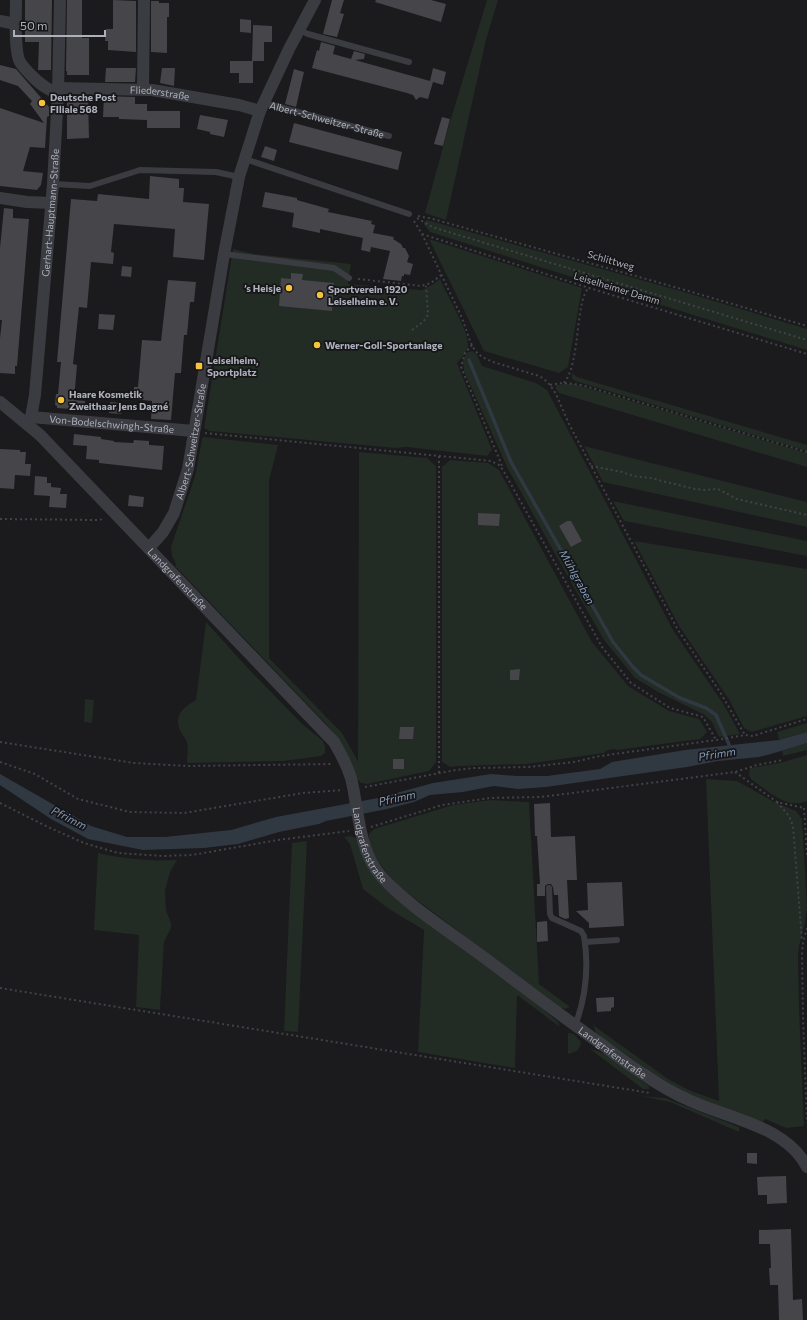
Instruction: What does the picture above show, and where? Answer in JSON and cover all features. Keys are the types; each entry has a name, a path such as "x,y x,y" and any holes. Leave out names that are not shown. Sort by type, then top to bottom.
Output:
{"street":[{"path":"16,0 17,52 20,62 42,85 52,91 58,91"},
{"name":"Gerhart-Hauptmann-Straße","path":"28,420 35,395 53,184 58,91 60,0"},
{"path":"143,89 144,0"},
{"name":"Albert-Schweitzer-Straße","path":"149,548 163,532 174,513 188,469 224,254 239,176 262,107 315,0"},
{"path":"0,20 16,24"},
{"name":"Fliederstraße","path":"58,91 143,89 239,105 262,107"},
{"path":"0,198 27,202 51,203"},
{"name":"Landgrafenstraße","path":"0,402 28,420 40,435 319,724 334,742 346,763 354,792 360,826 369,856 380,874 400,893 575,1026 645,1075 691,1101 743,1121 781,1138 797,1152 807,1167"},
{"name":"Von-Bodelschwingh-Straße","path":"28,420 194,431"}],"lane":[{"path":"299,30 308,34 409,62"},
{"name":"Albert-Schweitzer-Straße","path":"262,107 389,136"},
{"path":"245,159 409,214"},
{"path":"53,184 90,186 140,170 216,172 239,176"},
{"path":"224,254 334,268 348,278"},
{"path":"549,888 550,914 552,918 581,931 584,936 586,977 585,991 583,1004 575,1026"},
{"path":"585,942 617,940"}],"path":[{"path":"409,214 422,234 442,275 462,318 475,351 482,357 493,362 544,378 556,394 569,424 678,630 720,692 745,735"},
{"path":"409,214 432,227 807,340"},
{"name":"Schlittweg","path":"409,214 433,219 677,287 807,326"},
{"name":"Leiselheimer Damm","path":"422,234 589,288 807,354"},
{"path":"348,278 426,286 442,275"},
{"path":"412,330 423,322 428,315 426,286"},
{"path":"564,383 568,379 572,366 582,305 586,290 589,288"},
{"path":"472,345 465,353 461,367 503,470 602,647 631,683 670,708 703,717 716,740"},
{"path":"550,385 574,383 807,452"},
{"path":"194,431 491,461 499,465 503,470"},
{"path":"439,456 439,773"},
{"path":"591,466 695,489 718,489 737,499 807,515"},
{"path":"0,519 97,520 108,518 116,513"},
{"path":"0,762 35,774 78,799 130,812 184,813 303,793 354,792 439,773 474,768 536,766 574,762 600,756 737,736 753,736 807,720"},
{"path":"0,742 134,763 188,766 346,763"},
{"path":"0,803 84,843 118,854 163,856 192,855 360,826 456,802 490,798 541,797 735,772 757,765 783,760"},
{"path":"735,772 777,802 789,816 793,826 802,943 807,1123"},
{"path":"777,802 804,808 807,806"},
{"path":"804,808 807,854"},
{"path":"802,943 807,928"},
{"path":"0,988 649,1094 667,1088"}],"shaded area":[{"path":"487,0 498,0 486,40 446,220 425,213 449,125"},
{"path":"427,220 684,292 807,329 807,350 430,232 424,225 424,222"},
{"path":"429,239 582,288 568,367 559,373 484,351"},
{"name":"Werner-Goll-Sportanlage","path":"233,249 254,254 351,264 348,284 422,290 440,279 465,331 468,345 467,350 457,363 492,450 487,456 407,447 395,448 210,431 204,428"},
{"path":"472,351 477,355 482,366 536,383 547,390 673,630 724,705 740,734 719,737 712,722 703,714 658,692 635,678 604,640 507,467 464,371 463,361 466,353"},
{"path":"572,373 577,377 807,445 807,451 575,381 572,379"},
{"path":"574,384 807,453 807,467 559,393 556,389 556,385"},
{"path":"203,437 278,445 269,481 269,658 342,733 358,761 359,452 427,458 436,466 436,762 429,771 367,784 361,783 356,778 351,763 342,745 328,726 175,566 176,564 172,556 171,547 195,476"},
{"path":"584,446 807,502 807,527 603,482"},
{"path":"450,460 488,463 499,470 592,642 628,686 669,711 699,719 707,732 700,739 617,750 614,749 608,750 604,753 526,764 450,767 442,762 442,467"},
{"path":"613,501 807,541 807,556 624,521"},
{"path":"634,541 807,569 807,716 752,732 744,728 730,701 679,626"},
{"path":"206,622 301,723 323,741 325,753 321,756 284,761 187,763 187,742 178,725 178,720 179,715 184,708 196,700"},
{"path":"85,699 94,700 92,723 84,722"},
{"path":"807,723 807,732 779,740 777,732"},
{"path":"807,743 807,750 783,756 783,750"},
{"path":"807,755 807,801 792,803 777,798 749,776 750,768 780,763"},
{"path":"706,779 737,781 776,803 796,811 802,819 807,906 798,957 804,1126 786,1128 765,1119 763,1122 700,1099 670,1084 602,1038 596,1033 593,1025 668,1079 691,1091 719,1101"},
{"path":"491,800 529,802 539,984 570,1007 565,1009 561,1008 402,889 380,864 371,848 369,834 374,829 453,805"},
{"path":"350,836 356,838 363,855 558,1022 560,1027 517,995 515,1068 418,1052 424,930 389,909 363,889 350,844 344,837"},
{"path":"307,841 298,1032 284,1031 292,843"},
{"path":"98,853 137,859 177,860 170,872 165,891 166,910 171,923 171,928 164,942 160,1010 136,1007 139,935 94,930"},
{"path":"568,1033 574,1034 581,1042 575,1052 568,1054"},
{"path":"590,1049 612,1058 649,1086 649,1089 643,1089"},
{"path":"641,1096 665,1098 739,1127 739,1132 670,1102"}],"water":[{"name":"Pfrimm","path":"807,732 807,743 759,757 718,761 687,767 546,787 518,789 494,786 463,792 430,795 414,802 387,809 279,832 238,844 204,848 143,850 88,839 51,819 0,785 0,774 91,826 127,837 165,837 231,830 276,817 378,798 433,783 491,774 547,776 600,769 612,762 685,750 779,740"}],"building":[{"path":"25,0 52,0 51,70 38,70 39,42 25,42"},
{"path":"67,0 82,0 82,38 89,38 89,75 67,75"},
{"path":"113,0 136,1 136,52 108,50 108,41 105,41 106,29 113,29"},
{"path":"332,0 344,0 340,13 344,14 337,37 323,34"},
{"path":"376,0 431,0 446,4 441,22 375,2"},
{"path":"151,1 169,3 169,17 167,17 167,53 151,52"},
{"path":"240,19 251,20 251,33 240,32"},
{"path":"253,25 272,26 272,42 264,42 264,61 252,61"},
{"path":"321,42 335,46 333,54 351,59 354,51 365,54 364,59 355,60 430,81 433,68 446,72 443,85 433,82 428,99 420,97 416,100 413,95 407,93 312,68"},
{"path":"230,61 253,61 253,83 239,83 239,73 230,73"},
{"path":"0,65 16,69 50,108 49,116 47,117 45,148 30,147 23,171 43,173 41,185 37,190 0,186 0,108 44,123 30,104 32,101 18,86 0,80"},
{"path":"106,68 136,68 135,82 105,82"},
{"path":"162,68 175,68 174,86 160,83"},
{"path":"294,69 304,72 296,107 285,104"},
{"path":"67,96 88,96 89,138 67,139"},
{"path":"104,96 135,97 135,104 147,104 147,111 180,111 180,128 147,128 147,120 103,117"},
{"path":"200,115 228,120 224,137 197,129"},
{"path":"442,117 450,119 443,146 434,144"},
{"path":"294,123 402,152 398,170 289,142"},
{"path":"265,146 277,150 274,161 261,157"},
{"path":"150,176 179,179 179,188 184,188 183,202 209,204 204,260 173,257 175,229 114,224 111,252 114,253 113,264 91,262 87,308 79,307 73,364 77,365 74,400 85,401 85,410 57,408 55,405 56,394 58,394 61,362 57,362 71,199 97,201 98,194 149,199"},
{"path":"265,192 297,198 297,200 329,209 328,212 372,221 371,224 375,225 373,233 394,237 393,239 405,248 409,256 407,262 413,264 410,275 404,274 401,281 383,279 390,251 371,247 370,252 361,250 363,238 320,229 320,233 292,227 294,213 262,207"},
{"path":"4,208 13,209 13,218 29,219 17,366 15,366 15,374 0,373 0,338 2,320 0,320 0,248"},
{"path":"122,266 132,267 131,277 121,276"},
{"name":"Sportverein 1920 Leiselheim e. V.","path":"291,273 303,274 302,280 334,283 332,311 279,306 281,278 291,279"},
{"path":"168,280 196,282 194,302 190,302 187,335 184,335 181,373 175,373 171,420 151,419 152,401 133,399 134,387 138,387 142,340 161,341"},
{"path":"99,314 115,315 113,330 98,329"},
{"path":"110,402 122,403 121,414 109,413"},
{"path":"74,434 101,437 101,439 114,442 133,443 134,440 149,441 149,445 164,446 162,470 99,463 99,460 86,459 87,446 73,445"},
{"path":"0,449 20,450 20,452 26,452 25,464 31,464 30,476 15,475 14,489 0,488"},
{"path":"35,476 47,477 47,483 51,483 51,487 61,488 60,494 67,494 66,508 49,507 50,496 34,495"},
{"path":"129,495 144,497 143,507 128,506"},
{"path":"478,513 500,514 499,526 478,525"},
{"path":"567,521 571,521 582,541 571,547 559,526"},
{"path":"520,669 519,680 510,680 510,670"},
{"path":"400,727 414,727 413,739 399,739"},
{"path":"393,759 404,759 404,769 393,769"},
{"path":"550,803 551,837 575,836 577,880 567,880 569,918 565,919 559,916 558,895 554,895 551,884 545,886 545,896 537,896 537,884 540,884 537,836 535,836 534,804"},
{"path":"622,882 624,926 589,928 589,923 576,911 588,910 587,883"},
{"path":"547,921 548,941 537,942 537,922"},
{"path":"614,997 614,1007 611,1008 611,1011 597,1012 596,998"},
{"path":"747,1153 757,1153 757,1164 747,1163"},
{"path":"786,1176 787,1203 767,1204 767,1195 758,1195 757,1177"},
{"path":"791,1229 793,1300 802,1299 803,1320 779,1320 778,1285 770,1285 770,1244 759,1244 759,1230"}],"waterway":[{"name":"Mühlgraben","path":"469,360 511,462 613,642 641,675 680,698 706,708 716,715 731,749"}],"place":[{"name":"Deutsche Post FIliale 568","path":"42,103"},
{"name":"’s Heisje","path":"289,288"},
{"name":"Sportverein 1920 Leiselheim e. V.","path":"320,295"},
{"name":"Werner-Goll-Sportanlage","path":"317,345"},
{"name":"Leiselheim, Sportplatz","path":"199,366"},
{"name":"Haare Kosmetik Zweithaar Jens Dagné","path":"61,400"}]}
